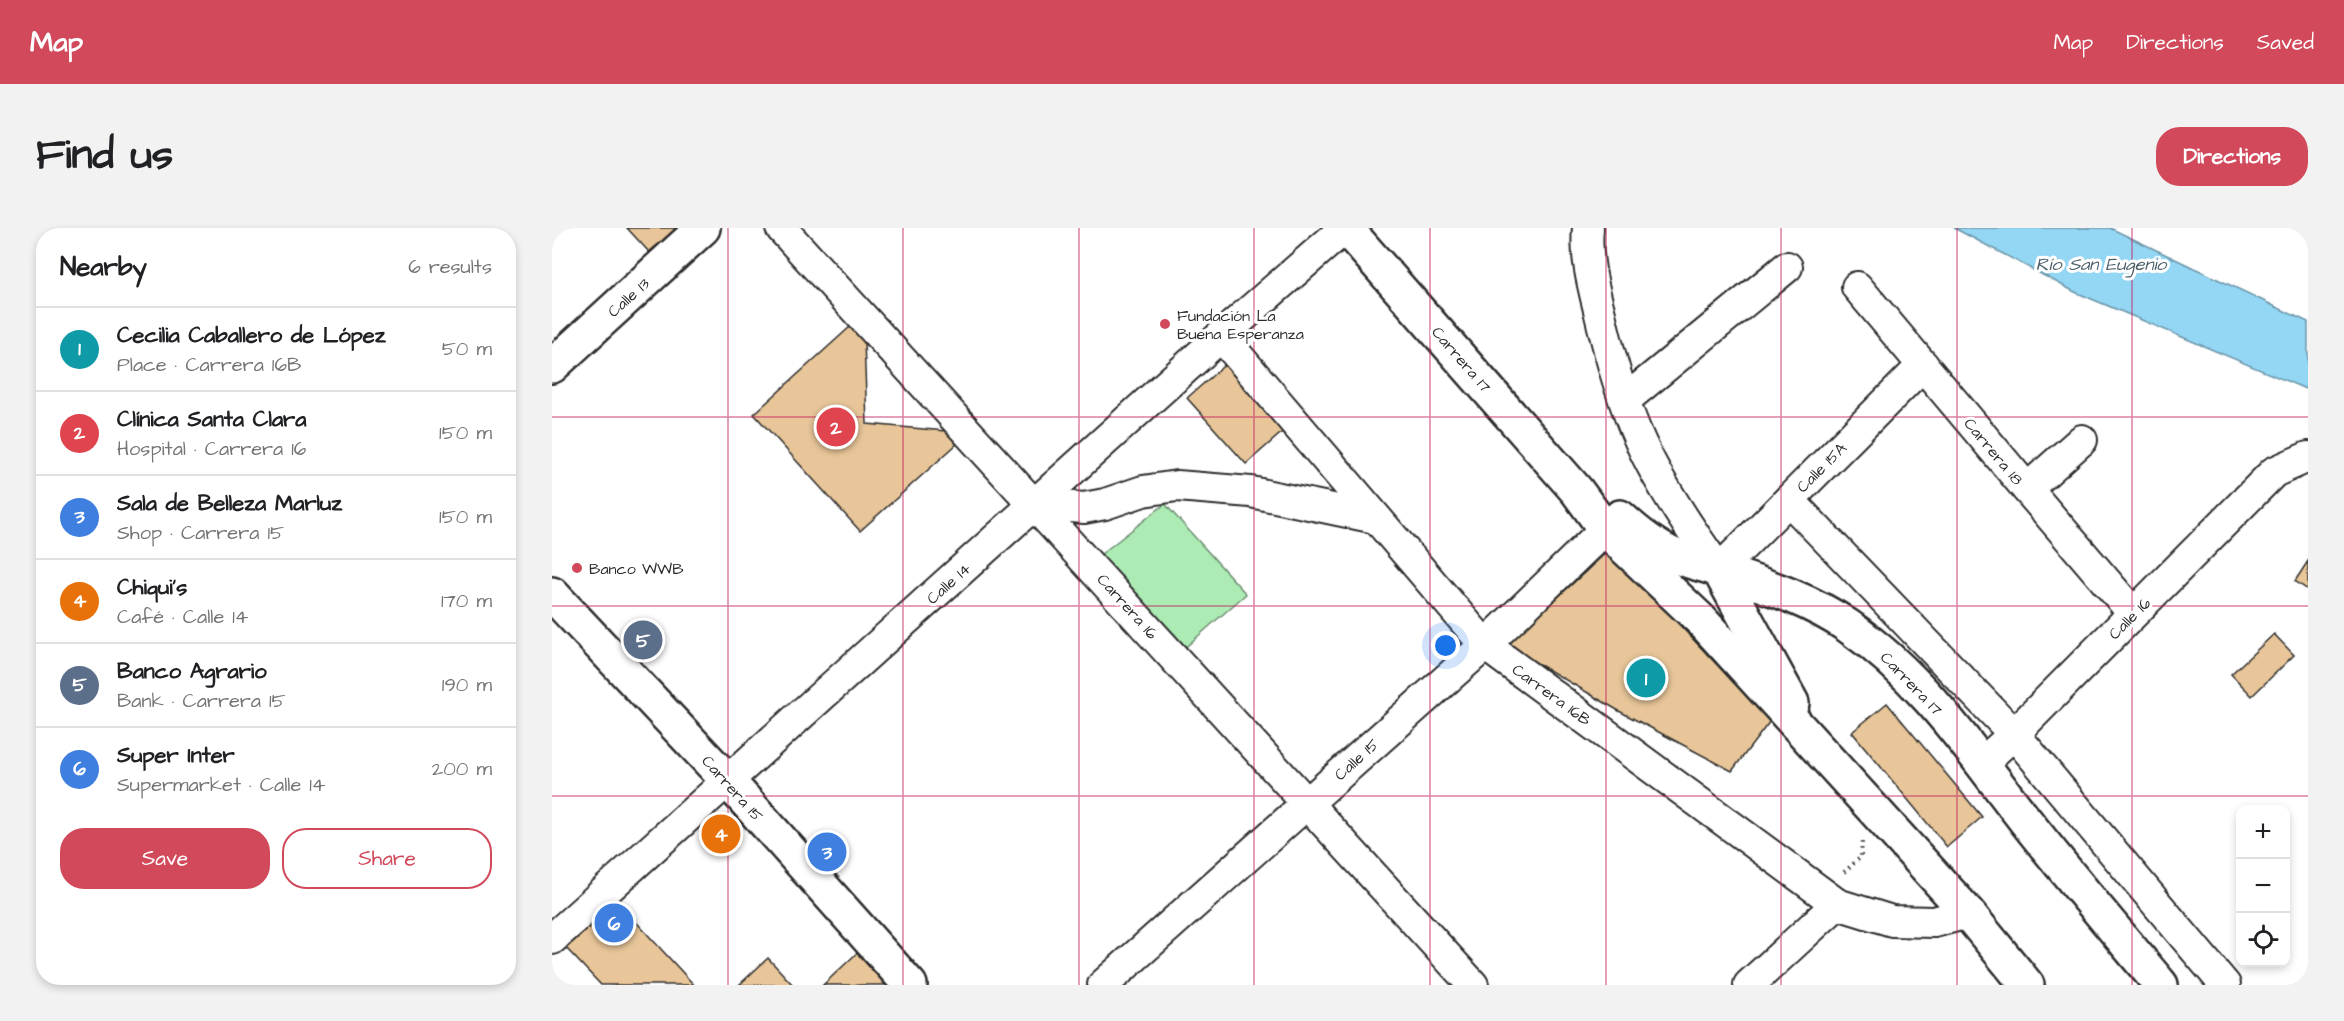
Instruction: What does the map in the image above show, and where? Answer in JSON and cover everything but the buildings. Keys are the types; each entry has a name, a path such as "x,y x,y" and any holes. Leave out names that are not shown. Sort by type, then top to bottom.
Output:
{"main road":[{"name":"Calle 13","path":"552,366 703,228"},
{"name":"Carrera 17","path":"1345,228 1577,491 1605,529 1701,620 1968,913 2027,985"},
{"name":"Carrera 17","path":"1577,491 1618,516 1639,534 1675,556 1786,593 1810,604 1846,624 1897,664 1924,691 2025,820 2161,985"},
{"path":"1719,570 1816,748"},
{"name":"Carrera 15","path":"552,594 728,781 910,985"}],"street":[{"name":"Carrera 16","path":"781,228 1473,985"},
{"name":"Calle 14","path":"552,939 1221,336 1345,228"},
{"path":"1588,228 1590,275 1613,365 1640,441 1697,540 1719,570"},
{"path":"1625,400 1787,267"},
{"name":"Carrera 18","path":"1857,287 2133,613"},
{"name":"Carrera 16B","path":"1221,336 1485,645 1830,898 1892,921 1934,922 1968,913"},
{"name":"Calle 15A","path":"1719,570 1923,365"},
{"path":"2026,489 2082,440"},
{"name":"Calle 16","path":"1982,763 2014,734 2274,472 2308,457"},
{"path":"1035,504 1084,508 1105,504 1143,491 1177,486 1251,492 1376,518"},
{"path":"1789,500 2014,734 2225,985"},
{"name":"Calle 15","path":"1103,985 1485,645 1605,529"},
{"path":"1749,985 1830,898"}],"path":[{"path":"1830,898 1861,857 1863,838"}],"green space":[{"path":"1165,504 1246,594 1179,653 1096,558"}],"water":[{"name":"Río San Eugenio","path":"1954,228 2110,228 2308,322 2308,390 2075,292"}],"place":[{"name":"Fundación La Buena Esperanza","path":"1165,324"},
{"name":"Clínica Santa Clara","path":"836,427"},
{"name":"Banco WWB","path":"577,568"},
{"name":"Banco Agrario","path":"643,640"},
{"name":"Cecilia Caballero de López","path":"1646,678"},
{"name":"Chiqui's","path":"721,834"},
{"name":"Sala de Belleza Marluz","path":"827,852"},
{"name":"Super Inter","path":"614,923"}]}
